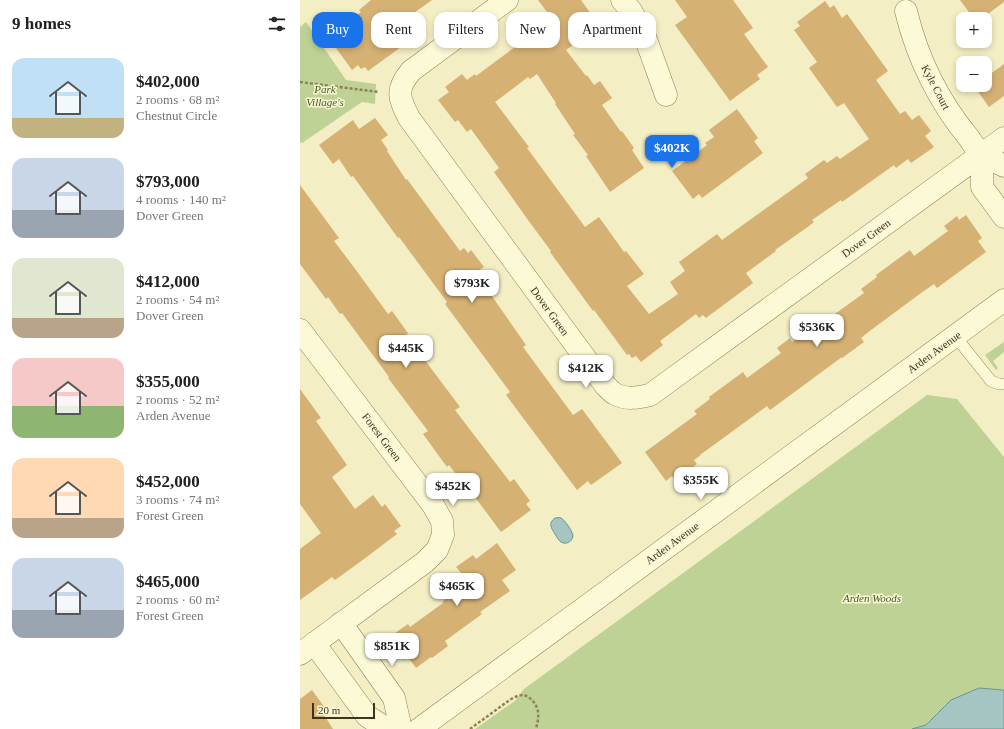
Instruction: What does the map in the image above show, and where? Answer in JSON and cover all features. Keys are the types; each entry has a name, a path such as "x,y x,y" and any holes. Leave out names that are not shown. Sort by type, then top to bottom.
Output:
{"street":[{"name":"Dover Green","path":"507,0 411,71 403,80 400,91 403,106 409,118 605,385 615,394 626,398 637,398 650,395 1004,138"},
{"path":"622,0 631,11 644,34 666,95"},
{"name":"Kyle Court","path":"906,11 923,62 939,95 957,124 982,154 1004,166"},
{"path":"982,154 982,187 1004,217"},
{"name":"Arden Avenue","path":"418,729 1004,300"},
{"name":"Forest Green","path":"300,330 433,505 442,521 443,535 437,550 425,562 307,648 367,716 387,729"},
{"path":"341,623 394,698 401,729"}],"lane":[{"path":"955,336 991,380 999,384 1004,384"}],"path":[{"path":"300,82 380,93"},
{"path":"470,729 511,699 523,695 528,696 531,699 537,709 538,720 536,729"}],"green space":[{"name":"Park Village's","path":"306,22 312,31 312,48 324,48 346,80 376,84 375,104 362,102 302,143 300,142 300,27"},
{"path":"1004,342 1004,352 993,361 998,368 996,370 985,355"},
{"name":"Arden Woods","path":"927,395 957,399 1004,457 1004,729 475,729 516,700 524,689"}],"water":[{"path":"555,518 563,519 573,534 571,540 568,542 563,543 560,541 552,530 551,522"},
{"path":"979,688 1004,691 1004,729 912,729 926,725 951,700"}],"building":[{"path":"371,0 432,0 415,12 371,12 371,48 400,48 368,71 365,67 361,69 358,65 352,70 336,48 363,48 363,12 359,10"},
{"path":"538,0 581,0 590,12 568,12 569,48 566,50 594,85 600,81 612,98 602,105 634,148 632,150 644,168 610,192 586,156 588,155 573,135 575,134 537,74 530,79 528,77 495,102 529,147 527,148 585,227 599,217 624,252 626,251 644,274 627,286 649,314 678,294 670,282 685,271 679,262 717,234 722,240 808,178 805,174 824,160 827,163 837,156 840,159 869,139 844,103 837,107 809,68 817,62 794,30 800,26 797,22 825,1 830,8 834,5 842,18 847,14 888,71 876,80 900,114 905,111 912,120 919,115 931,131 925,136 934,147 911,163 908,159 896,168 894,165 842,202 841,200 812,220 814,222 746,273 753,283 706,318 703,315 699,318 696,314 660,341 663,345 641,362 636,356 632,358 629,354 627,355 594,310 593,311 494,172 499,168 471,129 467,132 458,120 455,122 438,100 449,92 445,87 462,74 467,80 475,74 476,76 514,48 560,48 560,12 547,12"},
{"path":"675,0 733,0 753,28 744,34 768,67 757,75 760,79 730,101 675,25 687,17"},
{"path":"960,0 1004,0 1004,2 990,12 969,12"},
{"path":"1004,64 1004,96 989,107 978,92 992,92 992,73"},
{"path":"737,109 758,138 754,141 763,153 702,198 699,194 693,199 672,171 707,145 705,143 714,137 709,130"},
{"path":"375,118 388,135 381,140 406,180 407,179 460,251 464,248 468,253 471,250 484,267 476,272 526,345 523,347 573,415 582,409 622,463 591,485 588,481 577,490 506,395 510,392 445,304 447,302 399,237 398,238 353,176 351,177 339,159 333,164 319,145 353,120 359,129"},
{"path":"300,185 339,238 334,241 388,314 392,311 408,333 406,335 460,407 455,410 510,482 514,479 530,501 526,504 531,510 501,532 463,481 462,482 449,465 447,467 423,434 428,431 342,313 340,314 328,297 326,299 300,264"},
{"path":"966,215 982,238 978,241 986,252 937,288 934,284 921,293 861,338 864,342 770,410 767,406 700,455 694,460 697,464 686,472 675,479 672,476 666,481 645,452 697,414 694,411 710,399 709,397 743,372 747,378 781,353 777,348 790,338 792,342 799,337 800,339 864,293 861,289 877,277 876,275 910,250 914,256 948,231 944,226 957,216 959,220"},
{"path":"300,389 321,418 316,421 347,465 332,477 355,509 373,495 382,507 385,504 401,526 394,531 397,534 360,562 335,580 332,577 300,600 300,549 321,533 300,504"},
{"path":"497,543 516,570 502,580 510,591 480,612 482,614 445,641 448,646 432,658 431,657 416,668 408,657 404,660 388,638 408,624 410,627 443,603 442,602 459,589 452,581 462,574 456,567 473,555 476,559"},
{"path":"312,690 328,712 324,715 333,729 300,729 300,699"}]}
